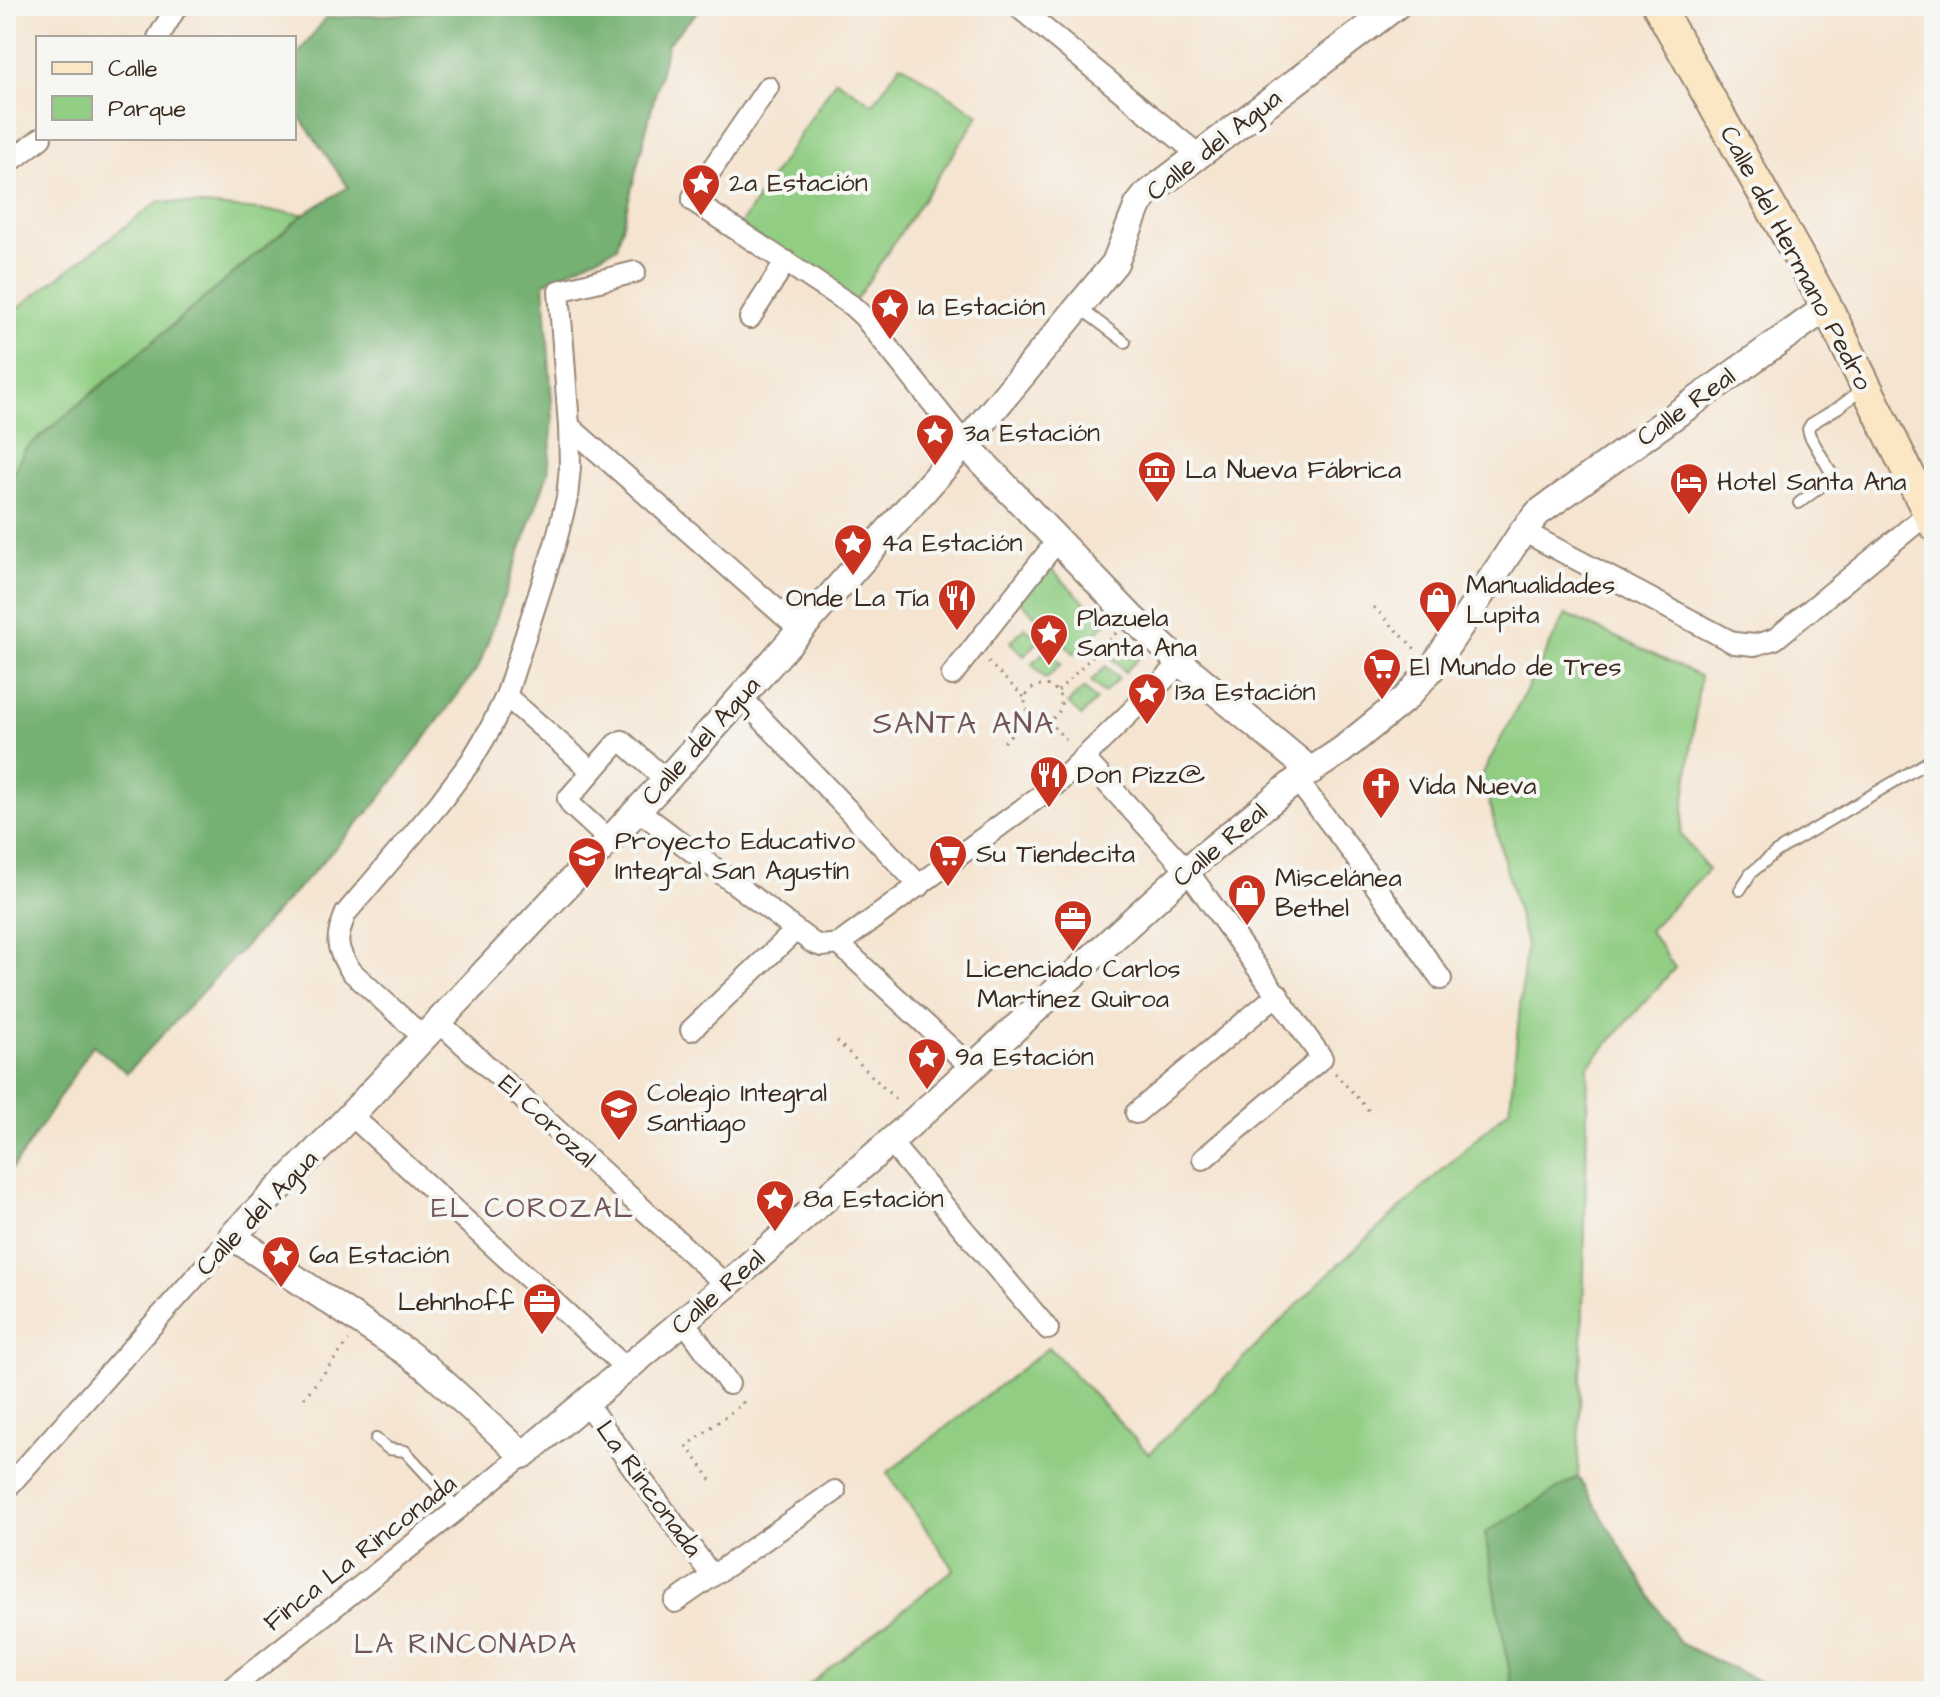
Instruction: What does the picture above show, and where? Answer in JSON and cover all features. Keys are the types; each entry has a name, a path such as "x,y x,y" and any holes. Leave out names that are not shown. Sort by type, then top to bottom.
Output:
{"main road":[{"name":"Calle del Hermano Pedro","path":"1658,6 1827,307 1931,520"}],"street":[{"path":"159,36 177,6"},
{"path":"1017,6 1200,156"},
{"name":"Calle del Agua","path":"6,1489 232,1236 351,1115 666,780 965,444 1115,263 1138,205 1146,195 1396,6"},
{"path":"768,87 693,201 858,311 965,444 1057,541 1131,617 1304,776 1349,848 1441,979"},
{"path":"6,165 38,140"},
{"path":"750,318 786,261"},
{"path":"592,771 506,696 567,498 569,426 559,291 635,272"},
{"name":"Calle Real","path":"596,1395 973,1069 1187,870 1406,698 1433,667 1538,513 1827,307"},
{"path":"569,426 800,630"},
{"name":"Calle del Hermano Pedro","path":"1523,531 1734,643 1755,645 1775,639 1931,520"},
{"path":"952,675 1057,541"},
{"path":"638,810 813,943 822,946 839,944 1059,782 1181,663"},
{"name":"El Corozal","path":"506,696 471,761 438,805 346,913 338,932 338,946 343,960 352,972 431,1029 726,1285"},
{"path":"741,697 920,886"},
{"path":"609,840 569,802 570,795 616,744 622,741 666,780"},
{"path":"1084,758 1187,870 1322,1058 1203,1159"},
{"path":"691,1030 796,930"},
{"path":"839,944 973,1069"},
{"path":"1136,1113 1278,994"},
{"path":"351,1115 627,1369"},
{"path":"890,1142 1048,1329"},
{"path":"232,1236 426,1367 523,1455"},
{"path":"684,1321 729,1384"},
{"name":"La Rinconada","path":"523,1455 596,1395 712,1576"},
{"name":"Finca La Rinconada","path":"228,1691 523,1455"},
{"name":"La Rinconada","path":"675,1602 835,1491"}],"lane":[{"path":"1078,307 1125,342"},
{"path":"1799,503 1833,476 1808,429 1866,387"},
{"path":"1740,890 1751,873 1776,852 1934,758"},
{"path":"376,1439 384,1447 405,1451 458,1509"}],"path":[{"path":"1374,607 1433,667"},
{"path":"1058,691 1131,617"},
{"path":"975,648 1025,698"},
{"path":"1043,684 1058,691 1062,705 1055,718 1041,721 1030,716 1025,705 1029,691 1043,684"},
{"path":"1004,742 1030,716"},
{"path":"1048,721 1084,758"},
{"path":"837,1041 916,1119"},
{"path":"1322,1058 1370,1112"},
{"path":"304,1398 364,1323"},
{"path":"711,1480 687,1446 743,1403 729,1384"}],"green space":[{"path":"435,6 703,6 668,43 617,247 544,283 553,418 548,473 479,666 376,804 127,1073 93,1045 6,1177 6,490 24,451 304,214 348,187 296,112 296,56 326,18 432,12"},
{"path":"901,64 979,115 855,301 740,225 836,80 873,104"},
{"path":"159,201 304,214 24,450 6,490 6,317"},
{"path":"1050,568 1106,623 1075,654 1019,600"},
{"path":"1566,614 1700,676 1681,834 1708,870 1649,930 1675,968 1588,1066 1578,1477 1486,1533 1513,1687 1412,1691 801,1691 954,1569 887,1473 1049,1347 1149,1454 1324,1278 1510,1108 1526,945 1482,775"},
{"path":"1025,627 1039,641 1024,656 1010,642"},
{"path":"1127,646 1139,658 1125,672 1113,659"},
{"path":"1047,649 1061,664 1046,679 1032,664"},
{"path":"1106,666 1119,678 1104,693 1091,681"},
{"path":"1084,688 1096,700 1081,716 1068,703"},
{"path":"1578,1477 1679,1643 1779,1691 1412,1691 1512,1686 1485,1533"}],"place":[{"name":"2a Estación","path":"701,217"},
{"name":"1a Estación","path":"890,341"},
{"name":"3a Estación","path":"935,467"},
{"name":"La Nueva Fábrica","path":"1157,504"},
{"name":"Hotel Santa Ana","path":"1689,516"},
{"name":"4a Estación","path":"853,577"},
{"name":"Onde La Tía","path":"957,632"},
{"name":"Manualidades Lupita","path":"1438,634"},
{"name":"Plazuela Santa Ana","path":"1049,667"},
{"name":"El Mundo de Tres","path":"1382,701"},
{"name":"13a Estación","path":"1147,726"},
{"name":"Don Pizz@","path":"1049,809"},
{"name":"Vida Nueva","path":"1381,820"},
{"name":"Su Tiendecita","path":"948,888"},
{"name":"Proyecto Educativo Integral San Agustín","path":"587,890"},
{"name":"Miscelánea Bethel","path":"1247,927"},
{"name":"Licenciado Carlos Martínez Quiroa","path":"1073,953"},
{"name":"9a Estación","path":"927,1091"},
{"name":"Colegio Integral Santiago","path":"619,1142"},
{"name":"8a Estación","path":"775,1233"},
{"name":"6a Estación","path":"281,1289"},
{"name":"Lehnhoff","path":"542,1336"}],"district":[{"name":"SANTA ANA","path":"964,724"},
{"name":"EL COROZAL","path":"533,1208"},
{"name":"LA RINCONADA","path":"466,1644"}]}
